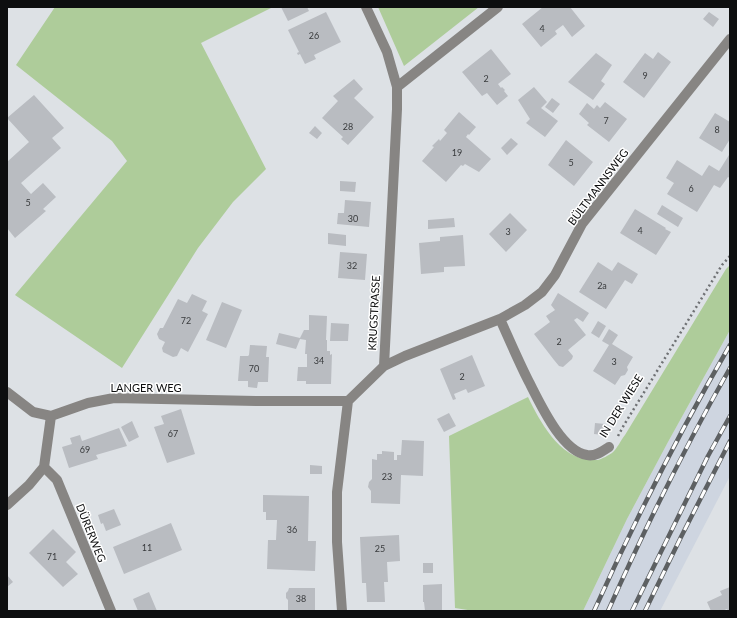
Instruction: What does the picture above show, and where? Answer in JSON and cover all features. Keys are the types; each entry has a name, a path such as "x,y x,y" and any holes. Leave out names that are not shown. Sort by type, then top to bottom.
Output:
{"street":[{"name":"KRUGSTRASSE","path":"348,402 384,366 397,109 397,87 387,52 366,7"},
{"path":"397,87 498,7"},
{"name":"BÜLTMANNSWEG","path":"384,366 405,356 500,319 525,305 542,292 555,275 582,224 730,39"},
{"name":"IN DER WIESE","path":"500,319 543,409 551,424 565,441 576,451 587,456 599,453 609,447"},
{"path":"7,392 33,412 52,416 44,467 29,485 7,505"},
{"name":"LANGER WEG","path":"52,416 88,403 114,398 348,402"},
{"path":"342,611 337,542 337,492 348,402"},
{"name":"DÜRERWEG","path":"44,467 57,480 111,611"}],"path":[{"name":"IN DER WIESE","path":"609,447 616,440 718,272 730,256"}],"shaded area":[{"path":"730,330 730,476 660,611 583,611 627,519"}],"green space":[{"path":"55,7 273,7 201,43 266,169 233,202 198,248 122,368 15,295 127,161 112,141 16,65"},
{"path":"378,7 479,7 404,66"},
{"path":"730,265 730,330 627,519 583,611 474,611 455,608 449,436 528,397 544,427 569,453 591,460 598,460 611,454 625,435 726,269"}],"building":[{"path":"281,7 307,7 309,11 288,21"},
{"path":"543,7 570,7 585,26 572,37 563,25 555,31 557,34 541,47 522,24"},
{"path":"326,12 341,42 314,55 316,59 305,64 300,54 298,55 297,53 299,52 288,30"},
{"path":"709,12 719,19 713,27 703,19"},
{"path":"491,49 511,74 498,84 505,90 504,91 508,96 497,105 487,93 482,96 462,72"},
{"path":"658,52 671,62 644,98 623,82 645,53 653,59"},
{"path":"596,53 612,65 601,81 605,84 593,100 568,82"},
{"path":"354,79 363,89 354,98 374,117 348,145 341,139 343,137 322,118 338,101 333,96"},
{"path":"534,87 547,102 541,108 558,121 545,137 526,123 530,119 518,100"},
{"path":"34,95 64,128 52,138 61,148 21,183 31,194 43,183 56,197 43,209 46,211 15,238 7,228 7,162 29,142 7,118"},
{"path":"552,98 560,104 553,113 545,107"},
{"path":"605,102 627,119 609,142 587,125 589,123 579,114 587,103 594,109 597,105 600,108"},
{"path":"459,112 476,127 466,137 491,159 479,172 465,164 463,166 461,165 446,182 422,161 434,147 432,146 439,139 440,141 447,133 444,130"},
{"path":"715,113 730,122 730,139 722,152 699,138"},
{"path":"315,126 322,133 317,139 309,133"},
{"path":"511,138 518,144 507,155 501,148"},
{"path":"566,140 593,162 574,186 548,165"},
{"path":"729,155 730,178 728,177 720,188 714,185 697,212 667,194 674,183 666,178 677,160 702,176 709,165 719,171"},
{"path":"340,181 356,182 355,192 340,191"},
{"path":"345,200 371,202 369,227 337,224 338,213 344,213"},
{"path":"662,205 683,218 678,227 657,214"},
{"path":"635,209 671,232 656,255 620,233"},
{"path":"510,213 527,230 506,252 489,234"},
{"path":"454,218 455,227 428,229 428,220"},
{"path":"328,233 346,235 346,246 328,244"},
{"path":"463,235 465,266 444,267 444,272 421,274 419,243 440,241 440,237"},
{"path":"340,252 367,254 365,280 338,278"},
{"path":"598,262 612,271 618,262 638,274 632,284 625,280 606,309 579,292"},
{"path":"558,293 589,313 583,322 577,318 574,320 586,335 568,350 573,356 572,359 563,367 559,366 534,334 550,322 546,316 555,310 551,305"},
{"path":"192,294 207,301 202,311 208,314 188,352 181,348 177,356 173,357 163,352 162,348 165,342 159,339 157,334 160,328 163,328 178,299 187,303"},
{"path":"222,302 242,310 226,348 206,340"},
{"path":"309,315 327,316 327,351 330,351 330,355 332,354 331,384 306,384 306,381 297,381 298,367 307,367 307,354 305,354 306,340 300,339 296,349 276,344 279,333 300,338 304,330 309,330"},
{"path":"598,321 606,326 599,338 591,333"},
{"path":"331,323 349,324 348,341 330,341"},
{"path":"609,329 618,335 612,344 633,357 627,367 628,370 625,375 621,376 615,385 593,371 609,345 602,341"},
{"path":"250,345 267,346 266,357 269,357 268,382 258,382 257,388 248,387 248,381 238,381 240,356 249,355"},
{"path":"472,355 485,386 468,393 466,389 454,394 456,399 453,400 440,369"},
{"path":"181,409 195,454 167,463 154,427 164,424 161,416"},
{"path":"449,413 456,426 444,432 437,419"},
{"path":"132,421 139,437 129,442 121,427"},
{"path":"595,423 605,424 604,435 594,434"},
{"path":"119,428 127,446 96,455 98,459 69,468 62,447 72,444 70,438 80,435 82,441"},
{"path":"402,440 424,441 423,476 401,475 400,504 371,503 371,491 368,487 369,482 372,479 372,459 377,460 377,454 382,454 382,451 394,452 394,460 397,460 397,455 401,455"},
{"path":"310,465 322,466 322,474 310,474"},
{"path":"263,495 309,496 308,541 316,541 315,571 267,569 268,540 276,540 277,520 266,520 266,512 263,512"},
{"path":"114,509 121,525 106,531 103,523 101,524 98,515"},
{"path":"171,523 182,550 124,574 113,547"},
{"path":"53,529 76,552 66,562 78,574 63,587 29,553"},
{"path":"399,535 400,561 387,562 388,582 384,582 385,602 367,602 366,583 362,583 360,537"},
{"path":"423,563 433,563 433,573 423,573"},
{"path":"7,575 13,582 7,587"},
{"path":"442,584 442,611 425,611 423,602 423,585"},
{"path":"730,587 730,611 727,609 722,611 711,611 707,602 722,595 720,591"},
{"path":"289,588 315,588 315,611 288,611 288,600 286,598 286,593"},
{"path":"149,592 157,611 138,611 133,599"}],"railway":[{"path":"594,611 659,476 693,410 730,345"},
{"path":"608,611 666,488 730,368"},
{"path":"632,611 708,456 730,416"},
{"path":"645,611 730,441"}]}
